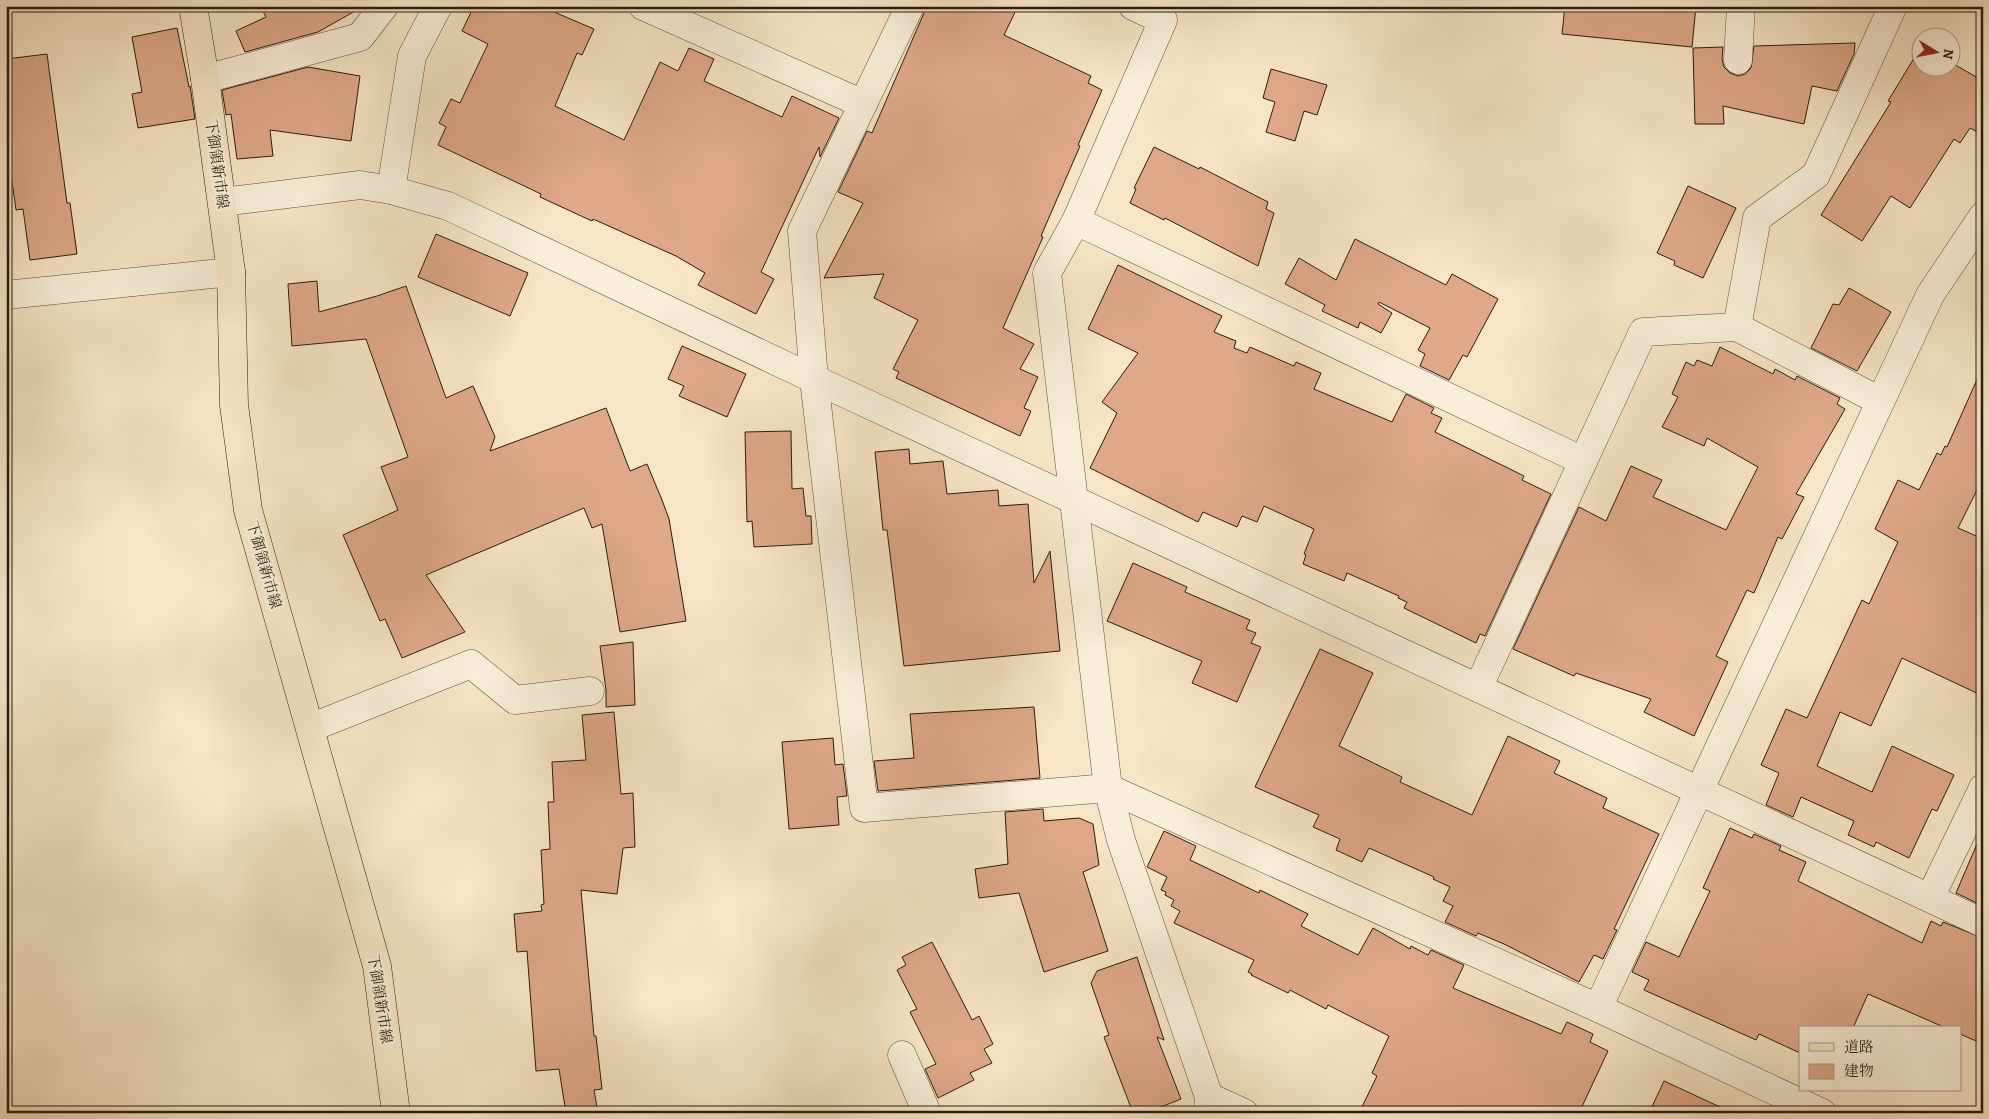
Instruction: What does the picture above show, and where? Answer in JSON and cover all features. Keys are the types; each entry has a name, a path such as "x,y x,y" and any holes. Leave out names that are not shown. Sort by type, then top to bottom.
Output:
{"main road":[{"name":"下御領新市線","path":"192,6 205,79 231,272 234,405 248,510 377,966 396,1113"}],"street":[{"path":"205,79 360,37 384,6"},
{"path":"391,190 412,56 438,6"},
{"path":"643,6 863,104"},
{"path":"910,6 802,231 814,379 864,808 1108,788 1598,1008 1822,1113"},
{"path":"1132,6 1163,20 1076,221 1047,273 1108,788 1121,840 1208,1105 1244,1113"},
{"path":"1738,60 1741,6"},
{"path":"1738,327 1757,218 1816,175 1893,6"},
{"path":"222,202 360,185 391,190 448,206 814,379 1983,923"},
{"path":"1598,1008 1930,295 1983,216"},
{"path":"1076,221 1583,461"},
{"path":"6,295 231,272"},
{"path":"1478,688 1643,332 1738,327 1880,401"},
{"path":"310,728 471,664 515,700 590,691"},
{"path":"1930,898 1983,788"},
{"path":"902,1055 928,1113"}],"building":[{"path":"260,6 364,6 318,32 245,52 236,31 266,17"},
{"path":"474,6 540,6 594,29 582,55 577,53 555,106 624,140 660,62 678,71 689,48 714,59 704,81 782,117 792,96 839,118 820,157 819,147 761,272 774,279 756,314 698,285 705,273 676,256 540,197 541,194 438,145 446,127 439,123 451,99 460,103 488,44 462,31"},
{"path":"927,6 1018,6 1004,35 1091,76 1088,83 1102,90 1041,236 1043,237 1003,328 1034,344 1020,369 1038,377 1024,408 1031,411 1020,436 896,378 899,372 893,369 918,320 874,298 884,274 824,278 863,203 838,192 867,131 872,133"},
{"path":"1565,6 1696,6 1692,47 1562,34"},
{"path":"177,28 195,119 138,128 132,94 142,92 132,37"},
{"path":"1855,43 1854,54 1837,91 1812,86 1804,124 1723,106 1724,124 1695,124 1693,48 1723,47 1722,59 1724,67 1730,73 1738,76 1745,74 1751,68 1754,46"},
{"path":"47,54 67,203 70,203 77,254 30,260 23,209 16,210 6,138 10,136 6,109 6,59"},
{"path":"1912,61 1912,78 1962,78 1962,69 1983,81 1983,135 1970,128 1960,143 1954,139 1910,208 1891,196 1862,241 1821,215 1891,102 1888,101"},
{"path":"308,67 360,76 351,141 270,130 273,156 237,159 231,114 226,115 222,90"},
{"path":"1271,69 1327,85 1317,115 1304,111 1295,141 1266,132 1275,102 1263,98"},
{"path":"1154,147 1199,169 1200,167 1268,202 1266,209 1274,213 1258,266 1165,218 1164,220 1130,203 1136,189 1134,188"},
{"path":"1688,186 1736,208 1703,278 1674,265 1675,261 1657,253"},
{"path":"436,234 528,273 510,316 418,277"},
{"path":"1355,239 1446,285 1452,274 1498,299 1467,357 1463,355 1449,380 1420,366 1425,354 1418,350 1430,328 1379,302 1378,304 1392,313 1381,333 1360,322 1358,328 1322,311 1325,305 1285,284 1299,258 1336,280"},
{"path":"1118,265 1222,316 1214,332 1236,341 1234,348 1247,353 1250,347 1294,366 1296,362 1321,373 1314,389 1392,422 1406,394 1434,408 1431,413 1442,418 1435,432 1524,476 1522,480 1551,494 1485,636 1480,634 1476,643 1404,608 1407,602 1398,598 1399,596 1347,573 1344,581 1303,564 1306,555 1304,554 1314,529 1264,506 1257,522 1242,516 1237,527 1203,512 1198,522 1090,468 1117,413 1102,402 1138,353 1088,329"},
{"path":"317,281 319,312 406,286 446,398 473,386 495,437 490,451 606,408 630,471 647,464 662,500 669,519 686,621 620,632 602,524 592,528 584,508 426,575 465,632 402,658 385,619 380,621 343,535 398,510 381,467 408,457 366,339 292,346 288,284"},
{"path":"1849,288 1891,312 1857,371 1811,348 1833,304 1839,305"},
{"path":"682,346 746,374 727,417 679,396 684,386 668,379"},
{"path":"1720,347 1773,374 1775,369 1795,380 1797,376 1840,398 1837,404 1845,409 1796,494 1804,497 1782,539 1778,537 1754,593 1747,590 1716,656 1728,662 1694,736 1644,712 1651,699 1576,673 1574,676 1513,649 1579,507 1606,521 1631,466 1662,480 1653,497 1726,530 1758,467 1707,438 1704,446 1662,427 1678,397 1672,394 1686,362 1694,366 1697,360 1712,366"},
{"path":"1983,366 1983,478 1958,528 1983,539 1983,696 1902,658 1871,726 1840,712 1817,766 1872,792 1892,746 1954,775 1937,811 1932,809 1909,858 1876,842 1874,847 1848,835 1854,821 1801,797 1793,817 1766,805 1779,773 1761,765 1786,709 1807,718 1862,600 1869,604 1898,542 1875,529 1898,480 1919,490 1937,453 1941,455 1945,446 1947,447"},
{"path":"791,431 792,489 803,488 806,516 811,516 812,544 754,547 752,521 747,522 745,432"},
{"path":"909,449 910,464 943,461 947,494 998,490 999,506 1028,504 1034,583 1050,551 1060,651 904,666 887,530 883,530 875,452"},
{"path":"1133,563 1187,587 1185,592 1250,620 1246,629 1256,633 1251,643 1261,647 1237,702 1192,683 1202,661 1107,621"},
{"path":"633,642 635,705 606,707 606,690 600,646"},
{"path":"1320,649 1373,673 1339,746 1402,777 1400,782 1472,815 1508,736 1560,761 1554,773 1607,798 1603,808 1659,834 1614,929 1617,930 1603,959 1594,955 1579,982 1504,944 1478,933 1476,936 1445,922 1453,906 1443,901 1450,887 1433,879 1434,877 1369,848 1362,862 1336,850 1340,839 1313,827 1319,815 1255,787"},
{"path":"1034,707 1040,778 878,791 874,761 914,758 910,714"},
{"path":"614,712 621,794 633,793 635,847 623,848 617,894 581,890 594,1036 596,1036 602,1089 594,1090 598,1113 566,1113 559,1069 536,1071 527,951 517,952 514,914 542,911 541,905 544,904 541,850 550,849 548,802 554,802 552,762 586,760 582,715"},
{"path":"833,738 835,765 843,764 847,796 837,797 839,825 789,829 782,742"},
{"path":"1043,809 1044,821 1079,818 1093,824 1099,865 1083,872 1108,951 1044,972 1019,893 979,898 975,869 1008,864 1005,812"},
{"path":"1730,828 1752,838 1754,834 1781,846 1779,850 1806,862 1798,881 1922,943 1931,921 1941,926 1943,922 1983,938 1983,1044 1962,1035 1962,1026 1941,1026 1868,994 1854,1026 1799,1026 1799,1053 1759,1034 1756,1040 1644,990 1649,980 1632,972 1646,942 1679,957 1710,891 1703,888"},
{"path":"1983,830 1983,906 1956,893"},
{"path":"1164,831 1196,846 1190,860 1259,893 1260,890 1308,914 1301,926 1358,955 1373,928 1410,949 1411,946 1428,955 1431,950 1464,965 1453,988 1561,1034 1567,1022 1593,1034 1590,1042 1608,1051 1579,1113 1359,1113 1377,1076 1372,1073 1389,1036 1328,1005 1326,1009 1290,990 1288,993 1251,975 1248,972 1254,960 1174,923 1180,911 1171,906 1174,900 1165,895 1166,892 1161,890 1167,877 1147,867"},
{"path":"932,942 972,1020 979,1016 993,1044 984,1049 992,1063 970,1073 974,1080 938,1098 925,1069 936,1064 910,1012 917,1009 897,970 906,965 902,957"},
{"path":"1137,957 1164,1040 1157,1037 1181,1099 1146,1113 1133,1113 1104,1037 1109,1035 1091,983 1097,971"},
{"path":"1664,1081 1733,1113 1649,1113"}]}
